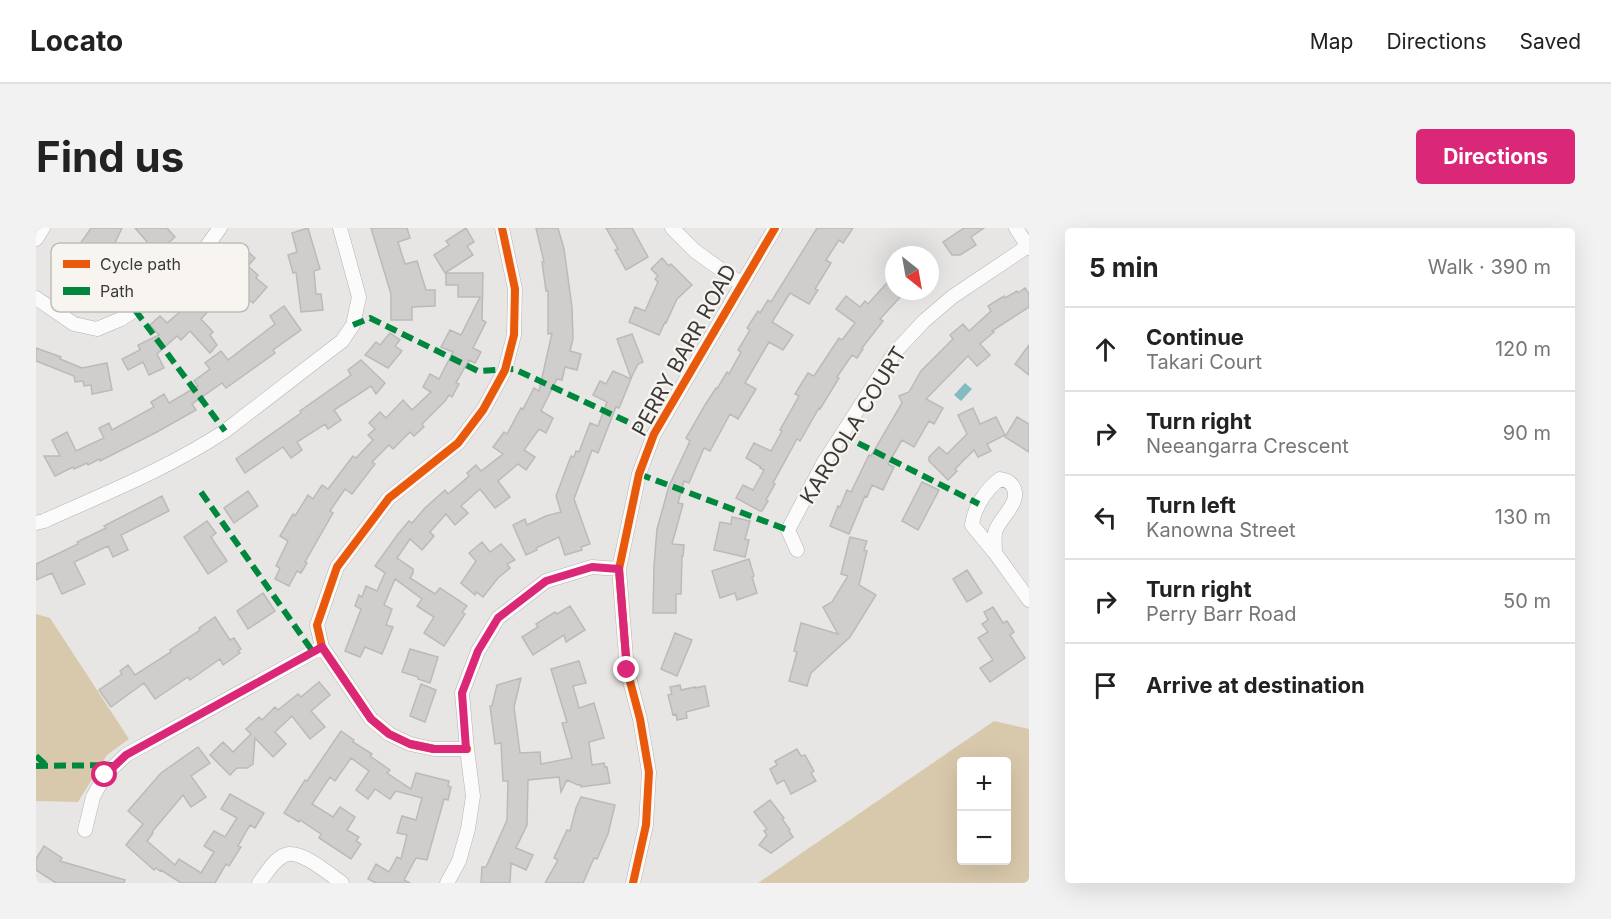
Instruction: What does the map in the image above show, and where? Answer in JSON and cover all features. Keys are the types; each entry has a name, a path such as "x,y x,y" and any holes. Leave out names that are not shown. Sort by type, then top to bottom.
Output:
{"street":[{"path":"36,239 43,228"},
{"path":"209,243 220,228"},
{"path":"36,523 168,465 205,444 342,341 353,325 359,297 340,228"},
{"path":"466,749 434,749 410,744 389,734 371,719 322,647 317,625 337,567 388,498 458,443 483,410 504,370 514,335 515,289 502,228"},
{"path":"672,228 695,251 741,284"},
{"name":"PERRY BARR ROAD","path":"633,883 646,825 649,772 640,719 627,670 619,569 639,474 654,434 775,228"},
{"path":"1016,228 1028,247"},
{"name":"KAROOLA COURT","path":"797,550 788,530 825,462 895,352 924,321 952,297 1028,247"},
{"path":"36,297 51,308"},
{"path":"57,312 74,324 97,329 132,312"},
{"path":"995,553 995,531 1016,494 1008,480 999,479 993,484 973,513 972,525 1029,600"},
{"path":"447,883 459,861 468,829 473,796 466,749 462,693 478,651 498,618 546,581 592,567 619,569"},
{"path":"85,830 93,797 105,775 126,755 322,647"},
{"path":"260,883 274,863 285,855 300,855 342,883"}],"shaded area":[{"path":"36,614 50,618 129,739 107,755 78,802 36,801"},
{"path":"994,721 1029,729 1029,883 758,883"}],"water":[{"path":"965,383 972,389 961,401 954,395"}],"building":[{"path":"91,228 122,228 115,243 81,243"},
{"path":"135,228 167,228 175,237 168,243 148,243"},
{"path":"308,228 320,269 314,271 316,294 321,294 323,310 301,312 296,272 293,273 288,255 297,252 292,233"},
{"path":"371,228 407,228 410,238 398,242 405,264 417,261 426,290 435,290 435,306 412,307 412,320 391,320 391,294"},
{"path":"466,228 474,242 467,246 473,255 445,273 434,255 449,245 446,241"},
{"path":"536,228 558,228 564,249 572,307 573,339 570,351 581,354 577,370 565,367 562,380 557,379 541,411 553,418 546,433 539,429 524,450 535,457 526,470 518,464 498,481 510,497 495,508 480,489 461,506 468,513 455,525 446,514 430,532 434,536 422,550 410,539 397,558 413,569 410,578 435,594 440,588 467,606 462,612 465,614 444,646 424,633 434,617 417,606 422,599 395,579 384,605 392,609 386,625 393,627 382,654 365,647 360,657 345,651 361,609 355,606 359,595 362,597 366,586 377,591 385,573 375,566 398,534 409,521 412,523 445,490 448,494 469,476 467,473 476,465 481,471 503,454 493,447 504,432 507,434 534,388 539,391 552,333 548,334 548,291 546,291 542,262 544,262"},
{"path":"606,228 632,228 648,257 626,270 615,250 618,249"},
{"path":"817,228 853,228 843,243 839,240 826,260 831,263 815,289 818,290 809,304 790,293 772,322 793,335 783,350 769,342 745,383 756,389 738,419 730,414 710,451 704,448 689,483 684,481 678,503 683,504 672,544 684,545 681,594 676,594 676,613 653,613 657,529 669,486 690,441 686,438 716,388 727,372 729,374 741,352 738,350 750,330 747,328 768,300 771,302"},
{"path":"964,228 984,228 971,237 976,245 960,255 952,255 943,242"},
{"path":"249,253 255,258 249,265"},
{"path":"662,258 692,285 677,299 659,335 629,322 635,307 645,311 658,282 655,279 658,276 651,269"},
{"path":"249,267 258,275 256,278 267,287 253,303 249,300"},
{"path":"446,273 483,273 482,320 486,322 473,348 481,352 475,363 469,360 456,383 459,384 452,397 449,395 422,424 424,427 414,436 410,432 393,449 389,445 372,462 375,464 352,494 345,489 330,511 333,513 305,562 307,563 301,573 297,571 289,586 275,579 280,568 276,566 288,541 280,536 308,495 313,499 322,485 328,489 353,456 356,458 373,440 368,435 375,429 369,423 380,412 386,418 403,400 412,410 431,392 423,387 430,374 439,379 453,352 441,347 450,330 461,335 480,297 458,297 458,285 446,285"},
{"path":"885,285 885,300 897,300 880,319 883,321 857,358 852,355 800,441 797,439 773,483 775,484 762,511 736,498 743,485 753,490 764,470 746,458 754,443 771,451 799,396 795,394 808,373 814,376 839,338 842,340 855,323 836,309 846,296 860,307 865,301 868,304"},
{"path":"1025,288 1029,294 1029,307 992,331 994,332 980,344 990,355 977,366 968,356 926,399 943,408 934,424 929,421 914,447 902,440 888,464 894,467 883,490 872,485 849,534 830,526 847,490 851,492 869,455 871,456 902,403 899,396 909,392 921,371 953,339 950,335 963,324 969,331 991,311 988,306 1004,296 1005,298"},
{"path":"284,306 301,330 273,350 275,353 226,388 222,383 192,404 196,410 155,433 100,461 99,459 74,469 73,467 55,476 44,456 60,456 52,440 67,432 76,451 104,438 99,428 109,423 112,430 154,407 151,402 164,394 169,403 198,386 194,381 210,369 205,363 221,351 228,360 275,324 270,316"},
{"path":"180,312 208,312 201,319 213,332 210,335 217,345 210,353 190,331 181,340 177,336 157,354 164,368 149,375 143,362 128,370 122,359 140,350 138,345 159,335 150,325 160,316 167,323"},
{"path":"390,333 400,340 395,346 402,351 388,368 365,355 376,342 380,345"},
{"path":"632,334 643,362 638,364 631,378 617,339"},
{"path":"1029,345 1029,375 1015,364"},
{"path":"36,348 82,368 107,363 112,390 92,394 91,385 84,386 83,381 75,382 74,376 36,361"},
{"path":"361,360 385,383 376,394 371,386 334,410 341,420 328,429 325,424 297,442 302,450 291,458 283,447 245,473 236,459 351,375 348,370"},
{"path":"613,371 631,379 619,408 616,407 598,453 592,450 574,499 590,544 581,547 582,550 565,555 559,537 526,555 513,525 525,519 527,525 561,512 556,496 571,456 574,457 576,451 579,452 590,423 598,426 607,402 593,395 600,381 606,384"},
{"path":"973,408 980,424 996,417 1005,435 987,444 991,451 978,457 974,450 955,469 957,471 948,480 929,461 929,457 939,447 947,454 967,434 958,415"},
{"path":"1017,417 1029,424 1029,452 1005,437"},
{"path":"922,482 939,490 918,530 902,521"},
{"path":"248,491 258,506 234,523 224,508"},
{"path":"162,496 169,511 121,535 128,550 113,557 108,546 74,562 85,584 62,594 52,573 36,580 36,564 78,544 77,542 106,528 104,526"},
{"path":"732,517 750,521 745,539 749,540 745,557 714,550 720,522 731,524"},
{"path":"207,521 216,533 211,537 227,561 208,574 184,537"},
{"path":"850,537 867,541 859,585 876,595 850,637 811,673 807,686 789,681 797,652 794,651 801,623 838,634 823,607 832,602 848,576 841,574"},
{"path":"482,542 490,552 501,544 515,560 507,564 510,568 498,578 483,597 476,592 475,595 461,583 476,561 469,553"},
{"path":"749,559 757,593 737,600 735,593 720,598 712,571"},
{"path":"967,570 982,593 967,602 953,579"},
{"path":"263,593 275,611 248,629 237,611"},
{"path":"570,606 585,630 566,642 564,635 533,655 522,637 538,627 536,624"},
{"path":"993,607 1003,623 1007,621 1014,632 1010,635 1025,658 990,682 980,668 993,660 978,638 988,632 982,624 988,620 984,612"},
{"path":"215,617 230,640 234,638 241,649 238,651 240,653 223,665 220,659 190,680 188,677 155,699 144,683 111,707 99,690 122,674 120,671 128,665 135,675 171,652 170,650"},
{"path":"675,633 692,640 677,676 661,669"},
{"path":"410,649 438,657 430,683 402,672"},
{"path":"579,661 586,683 573,686 579,708 594,703 604,738 589,742 592,765 604,763 610,783 581,787 567,780 561,792 559,777 528,780 527,825 516,848 533,855 526,870 511,863 510,883 481,883 482,867 486,867 507,820 508,781 503,781 501,743 495,744 490,706 492,706 497,685 521,678 514,707 520,753 540,752 541,764 572,758 562,723 567,722 551,669"},
{"path":"319,682 330,695 311,711 325,727 310,739 292,716 275,732 286,744 273,757 255,738 253,764 247,768 237,768 230,775 210,755 223,742 233,752 251,734 246,729 259,717 262,720 275,707 278,710 298,694 301,697"},
{"path":"421,684 436,690 425,722 410,716"},
{"path":"680,685 681,690 705,686 709,706 686,712 687,718 677,720 676,714 673,715 668,695 672,694 670,687"},
{"path":"341,731 390,770 387,773 411,789 416,773 449,781 448,786 451,787 448,800 444,799 427,860 416,858 404,880 410,883 376,883 368,879 376,864 389,872 397,857 401,859 407,835 397,833 402,816 416,820 422,798 396,791 390,799 375,789 368,799 356,790 369,771 351,758 335,781 330,777 312,804 333,817 340,807 355,817 347,830 359,837 356,841 361,844 351,859 319,838 321,834 300,820 299,822 284,813"},
{"path":"198,747 210,763 191,776 206,797 191,807 183,795 147,841 175,865 179,859 201,873 214,852 204,846 214,831 225,837 237,818 221,809 230,794 264,813 255,828 250,825 238,846 241,847 229,866 226,864 215,883 181,883 161,870 156,868 154,870 126,845 143,824 128,811 161,773"},
{"path":"797,749 801,756 805,755 814,771 811,773 816,781 791,794 784,780 777,784 770,769 777,765 775,761"},
{"path":"581,797 615,805 608,834 583,883 545,883 558,860 554,858 567,830 570,831"},
{"path":"770,800 784,818 782,819 793,837 771,853 759,845 767,835 764,831 767,829 754,812"},
{"path":"44,846 62,858 60,861 125,880 124,883 56,883 36,870 36,859"}],"marked path":[{"path":"136,312 225,431"},
{"path":"353,325 370,318 478,371 514,369 654,434"},
{"path":"842,435 979,504"},
{"path":"639,474 788,530"},
{"path":"201,492 313,652"},
{"path":"36,756 47,766"},
{"path":"36,766 115,765"}],"cycle path":[{"path":"467,749 434,749 410,744 389,734 371,719 322,647 317,625 337,567 389,498 458,443 483,410 505,370 514,335 515,289 502,228"},
{"path":"633,883 646,825 649,772 640,719 627,670 619,569 639,474 654,434 775,228"}],"route":[{"path":"105,775 126,755 322,647 371,719 389,734 410,744 434,749 466,749 462,693 478,651 498,618 546,581 592,567 619,569 627,670"}]}
